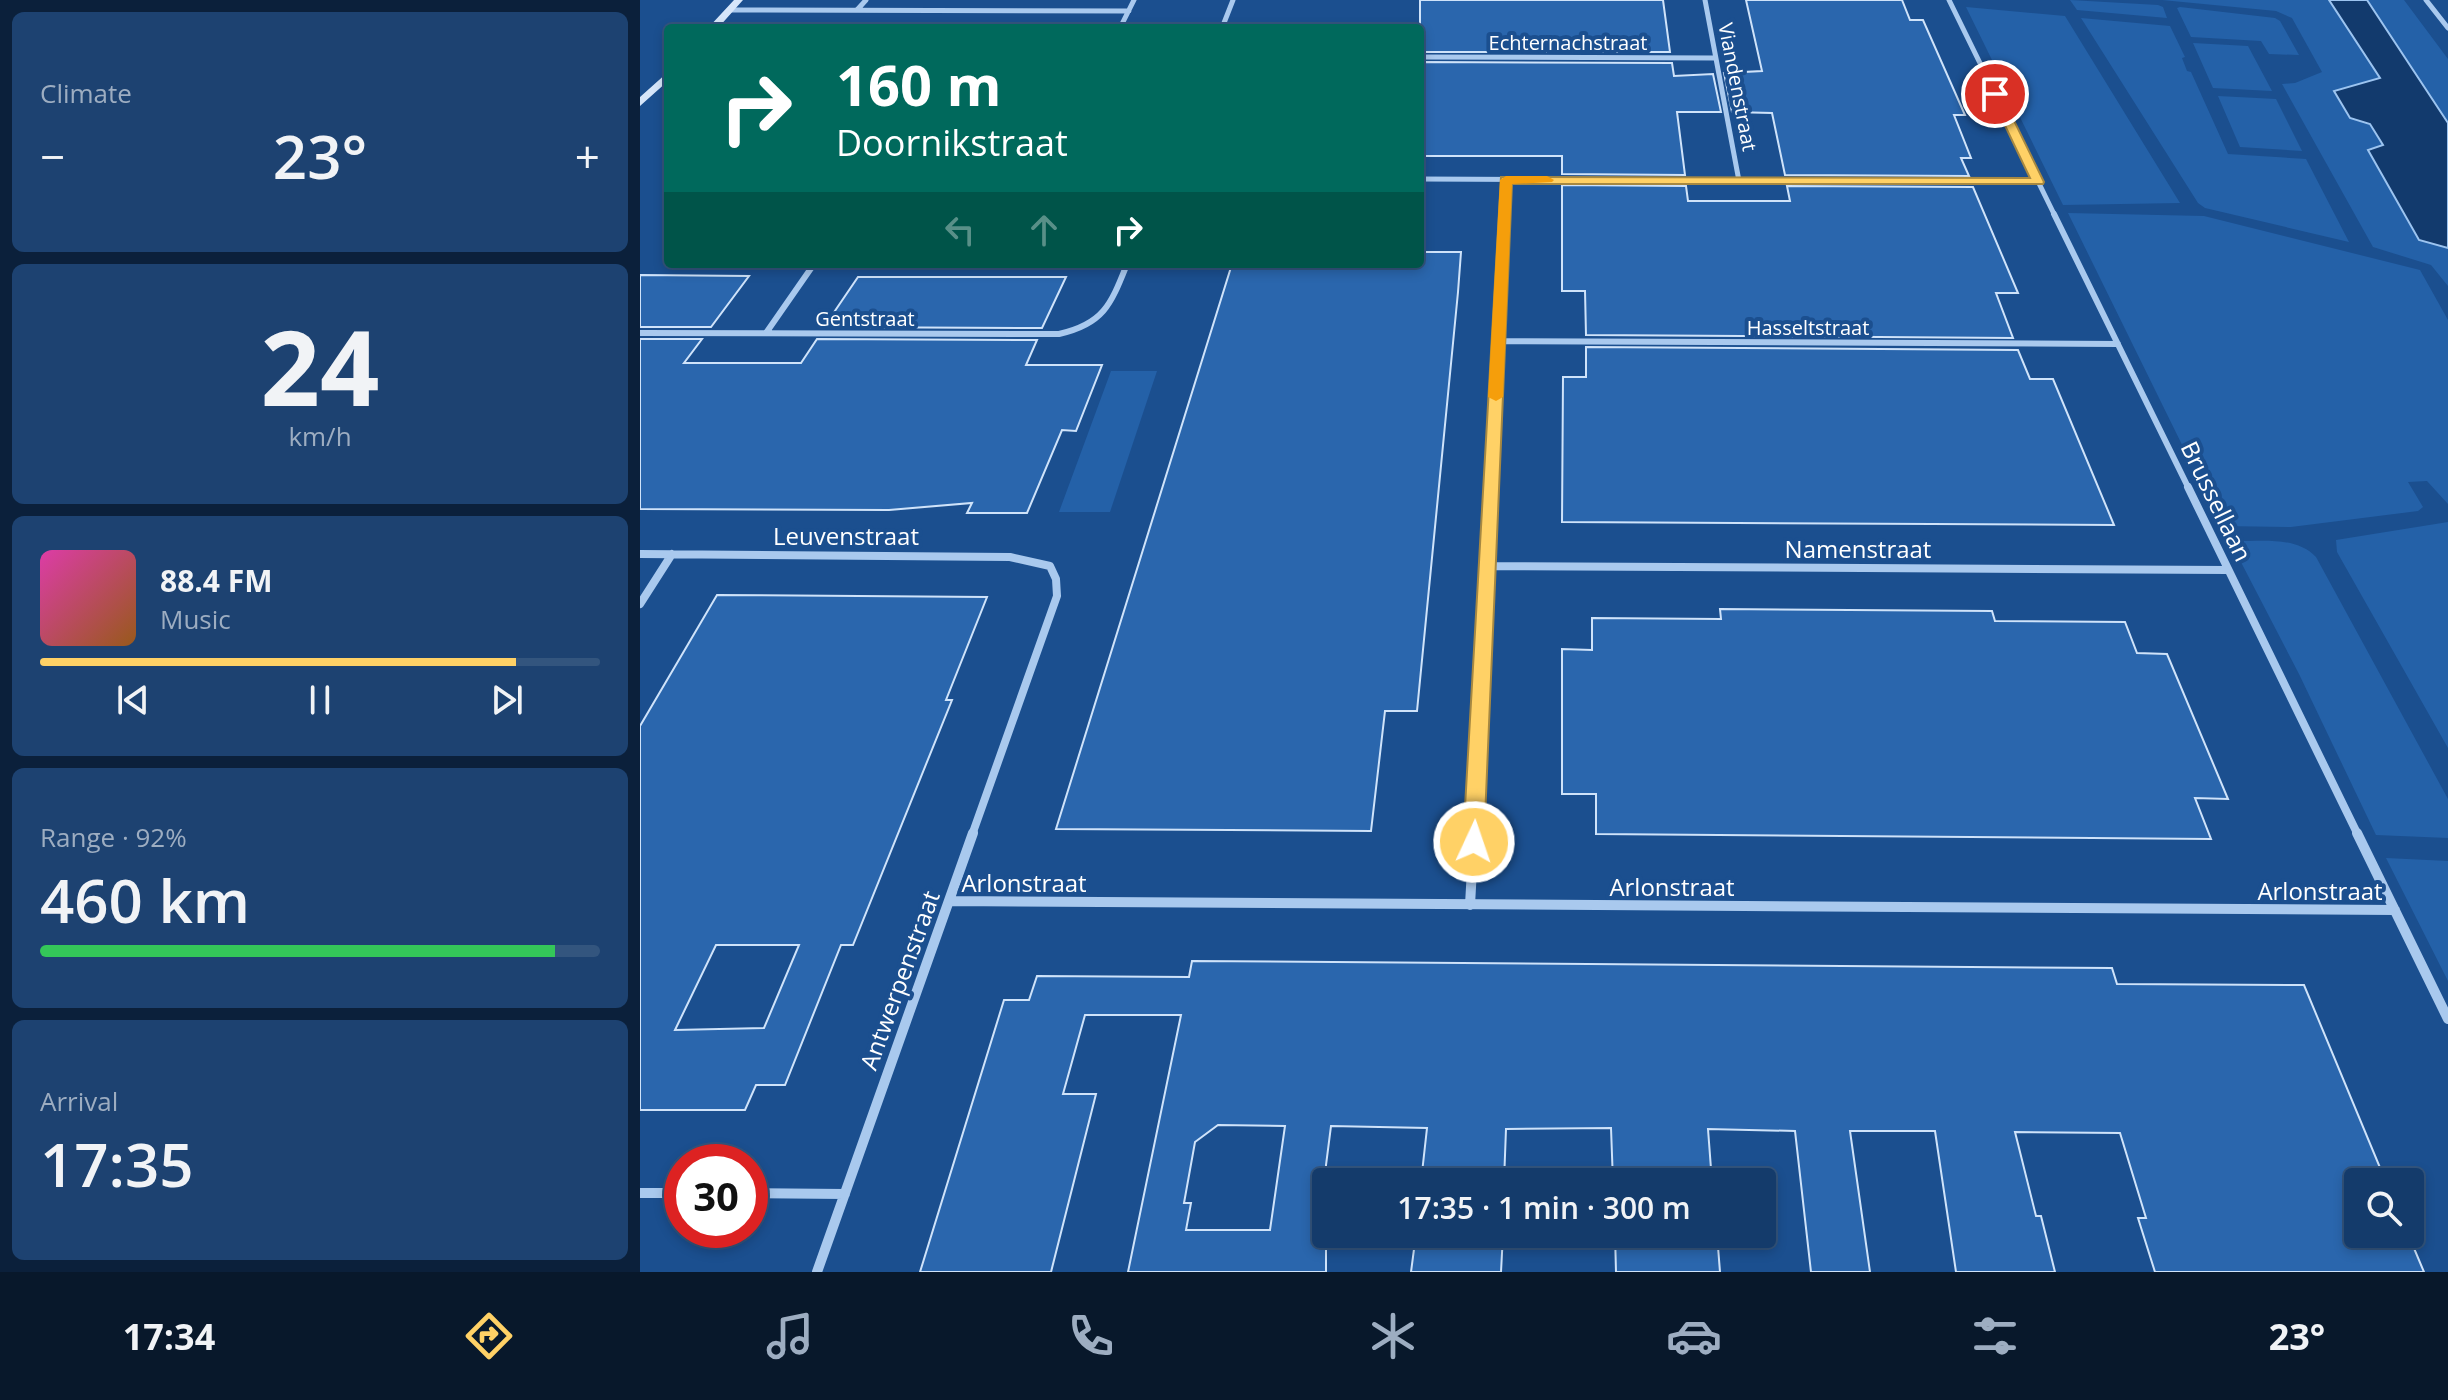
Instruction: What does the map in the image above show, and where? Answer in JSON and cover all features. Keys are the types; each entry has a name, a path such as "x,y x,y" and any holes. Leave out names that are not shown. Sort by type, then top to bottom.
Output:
{"street":[{"path":"717,24 739,0"},
{"path":"857,10 866,0"},
{"path":"1122,24 1134,0"},
{"path":"1224,24 1233,0"},
{"name":"Viandenstraat","path":"1705,0 1739,181"},
{"name":"Brussellaan","path":"1949,0 2448,1019"},
{"path":"2426,0 2448,28"},
{"path":"729,10 1129,11"},
{"name":"Echternachstraat","path":"1424,57 1716,58"},
{"path":"640,103 664,79"},
{"path":"1424,179 2038,182"},
{"path":"1470,905 1506,180"},
{"path":"766,333 811,268"},
{"name":"Gentstraat","path":"640,333 1059,334 1089,326 1107,311 1125,268"},
{"name":"Hasseltstraat","path":"1498,341 2118,344"},
{"name":"Leuvenstraat","path":"640,554 1010,557 1050,566"},
{"path":"640,604 672,554"},
{"name":"Antwerpenstraat","path":"817,1272 1057,596 1056,579 1050,566"},
{"name":"Namenstraat","path":"1488,566 2228,570"},
{"name":"Arlonstraat","path":"949,901 2395,910"},
{"path":"640,1193 664,1193"},
{"path":"768,1193 845,1194"}],"shaded area":[{"path":"2070,0 2158,5 2163,7 2167,18 2077,10"},
{"path":"2162,0 2329,0 2380,78 2335,92 2370,124 2383,146 2369,149 2419,240 2448,248 2448,286 2431,265 2373,247 2282,84 2295,83 2322,72 2292,18 2276,11"},
{"path":"2329,0 2367,0 2448,123 2448,248 2419,240 2368,150 2383,145 2370,124 2350,118 2334,91 2380,78"},
{"path":"2367,0 2404,0 2448,59 2448,123"},
{"path":"1966,7 2065,16 2180,203 2063,205"},
{"path":"2177,8 2275,18 2280,21 2299,55 2269,54 2261,41 2191,37"},
{"path":"2081,18 2170,26 2185,57 2182,58 2187,71 2191,72 2228,154 2306,159 2349,242 2205,208 2198,203"},
{"path":"2193,43 2248,46 2272,91 2213,88"},
{"path":"2218,96 2276,99 2302,151 2240,147"},
{"path":"2068,213 2204,216 2420,270 2448,320 2448,504 2427,481 2408,482 2423,507 2418,511 2291,527 2222,526"},
{"path":"1111,371 1157,371 1110,512 1059,512"},
{"path":"2448,522 2448,748 2337,552 2336,540"},
{"path":"2230,541 2298,545 2316,557 2448,799 2448,838 2376,835 2299,674"},
{"path":"2386,858 2448,861 2448,981"}],"building":[{"path":"1420,0 1663,0 1670,52 1424,52 1424,24 1420,24"},
{"path":"1746,0 1902,0 1910,20 1923,20 1965,115 1954,115 1971,158 1961,158 1969,176 1785,175 1772,113 1732,112 1724,73 1762,71"},
{"path":"1424,62 1672,63 1674,76 1713,74 1721,112 1677,112 1685,175 1562,174 1562,156 1424,156"},
{"path":"1562,185 1686,186 1688,201 1790,201 1787,186 1973,187 2018,293 1996,293 2013,338 1586,335 1585,291 1562,291"},
{"path":"1424,252 1461,252 1417,711 1385,711 1371,831 1056,829 1231,268 1424,268"},
{"path":"640,275 749,276 711,327 640,327"},
{"path":"858,277 1066,277 1042,328 824,327"},
{"path":"640,339 702,339 684,363 801,363 817,339 1037,340 1026,365 1102,365 1076,431 1062,430 1027,513 967,513 972,503 889,510 640,509"},
{"path":"1586,347 2018,350 2030,379 2053,379 2114,525 1562,522 1563,377 1586,377"},
{"path":"717,595 987,597 946,700 952,700 853,945 841,945 785,1085 756,1085 745,1110 640,1110 640,726","holes":["716,945 799,945 764,1028 675,1030"]},
{"path":"1720,609 1992,611 1995,621 2125,622 2137,653 2167,654 2228,799 2195,798 2211,839 1596,834 1596,794 1562,794 1562,649 1592,650 1592,618 1721,619"},
{"path":"1192,961 2112,968 2117,984 2304,985 2380,1168 2344,1168 2344,1248 2414,1248 2424,1272 2155,1272 2138,1218 2146,1218 2120,1133 2015,1132 2036,1216 2041,1216 2055,1272 1956,1272 1935,1131 1850,1131 1870,1272 1811,1272 1795,1131 1708,1129 1711,1168 1612,1168 1611,1128 1506,1129 1505,1168 1423,1168 1427,1128 1331,1126 1326,1168 1312,1168 1312,1248 1326,1248 1326,1272 1128,1272 1181,1015 1085,1015 1063,1094 1096,1094 1051,1272 920,1272 1004,1000 1029,1000 1037,976 1189,977","holes":["1218,1125 1285,1126 1270,1230 1186,1230 1191,1203 1184,1203 1195,1142"]},
{"path":"1414,1248 1502,1248 1501,1272 1411,1272"},
{"path":"1615,1248 1718,1248 1720,1272 1616,1272"}],"slow traffic":[{"path":"1496,397 1506,180 1547,180"}],"route":[{"path":"1474,842 1506,180 2038,182 1995,94"}]}
